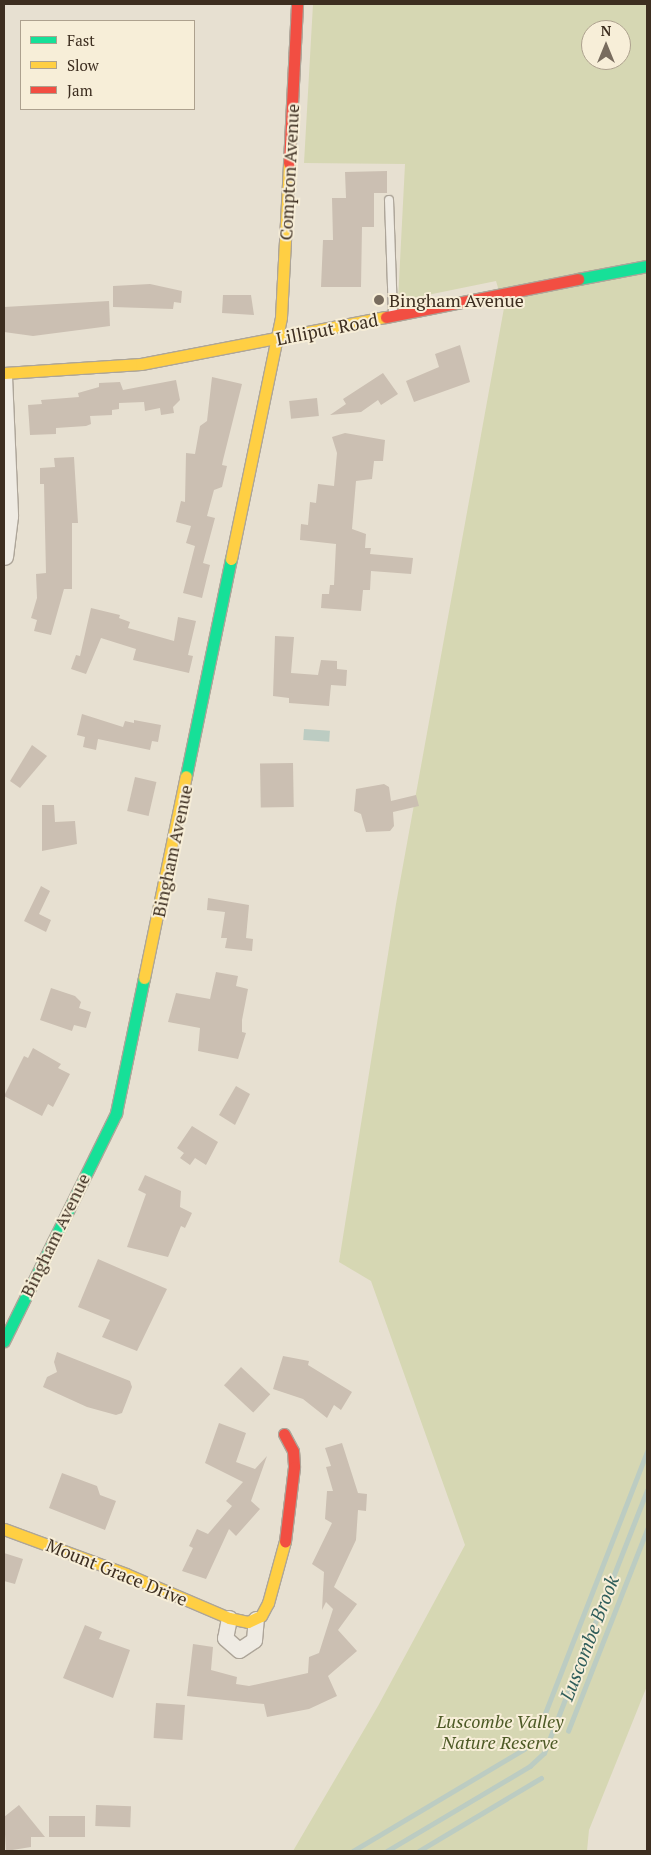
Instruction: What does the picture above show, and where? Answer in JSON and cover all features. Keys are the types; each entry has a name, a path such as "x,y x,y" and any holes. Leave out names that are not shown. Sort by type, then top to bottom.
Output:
{"street":[{"name":"Compton Avenue","path":"275,339 281,317 293,4"},
{"name":"Lilliput Road","path":"4,374 141,364 647,266"},
{"name":"Bingham Avenue","path":"4,1341 116,1113 203,706 275,339"},
{"path":"4,374 5,557"},
{"path":"229,1618 225,1638 239,1650 254,1640 256,1619 276,1582 289,1527 294,1467 293,1451 284,1434"},
{"name":"Mount Grace Drive","path":"4,1529 126,1574 229,1618 256,1619"}],"lane":[{"path":"389,200 393,316"}],"green space":[{"name":"Luscombe Valley Nature Reserve","path":"313,4 647,4 647,1686 589,1830 587,1851 293,1851 378,1706 465,1545 371,1281 339,1262 396,904 504,308 496,281 398,301 405,164 304,163"}],"shaded area":[{"path":"304,729 330,731 329,742 303,740"}],"building":[{"path":"387,171 387,193 374,193 374,227 362,227 361,287 321,287 323,240 333,240 332,198 346,198 345,172"},
{"path":"150,284 182,291 181,303 174,302 173,309 113,307 113,286"},
{"path":"223,295 251,295 254,315 222,313"},
{"path":"109,301 110,326 33,336 4,332 4,307"},
{"path":"460,345 470,382 414,402 406,381 439,367 435,354"},
{"path":"383,373 398,394 381,405 378,400 361,412 330,415 346,404 343,399"},
{"path":"212,377 242,384 222,465 227,466 222,487 214,490 207,516 215,518 203,563 210,565 202,598 183,593 195,546 186,543 191,526 176,522 181,501 185,502 186,453 195,454 200,426 207,421"},
{"path":"176,380 180,400 173,407 174,413 161,415 160,408 145,411 144,402 119,403 119,409 112,410 112,415 90,416 91,424 86,426 56,428 56,434 30,435 28,405 42,404 41,400 79,397 78,393 99,387 99,383 120,382 123,390"},
{"path":"317,398 319,416 291,419 289,401"},
{"path":"345,433 385,440 383,461 374,461 372,479 356,481 352,529 366,534 365,548 371,548 370,554 413,558 411,574 371,571 370,590 363,590 361,611 321,608 322,594 329,594 330,585 334,585 336,544 300,540 301,524 308,525 310,502 316,503 318,484 334,486 337,453 332,437"},
{"path":"74,457 78,523 72,523 72,589 64,589 51,635 34,631 37,620 31,618 37,598 36,574 46,573 44,484 40,484 40,468 55,467 54,458"},
{"path":"91,608 120,615 119,618 130,622 128,628 174,641 178,617 196,621 188,655 193,656 189,673 133,660 136,649 101,638 86,674 71,669 76,655 80,656"},
{"path":"275,636 294,637 291,673 318,675 321,660 337,661 337,669 347,670 346,686 331,685 329,706 289,703 289,698 273,696"},
{"path":"82,714 123,727 125,721 134,723 134,720 161,725 158,742 152,741 150,750 98,739 96,750 83,747 85,737 77,735"},
{"path":"32,745 47,756 20,788 10,781"},
{"path":"293,763 294,807 261,808 260,764"},
{"path":"135,777 156,782 149,816 127,811"},
{"path":"384,784 389,787 391,801 416,795 419,806 393,812 394,826 390,831 366,832 361,814 354,811 356,789"},
{"path":"42,805 54,805 55,822 75,821 77,844 42,851"},
{"path":"41,886 50,891 39,914 51,920 46,932 24,921"},
{"path":"208,898 249,905 246,938 253,939 252,951 225,948 227,938 221,938 225,912 207,910"},
{"path":"216,972 238,976 236,986 248,989 242,1020 242,1032 246,1033 238,1059 198,1051 200,1028 168,1022 176,993 210,999"},
{"path":"51,988 75,996 81,1002 79,1008 91,1012 86,1028 74,1025 72,1031 40,1020"},
{"path":"33,1048 61,1064 58,1068 70,1074 53,1107 48,1104 42,1116 4,1096 24,1056 28,1058"},
{"path":"236,1086 250,1094 235,1125 219,1115"},
{"path":"192,1126 218,1142 206,1165 195,1158 190,1165 180,1158 184,1153 177,1148"},
{"path":"145,1175 181,1191 180,1207 192,1213 185,1228 181,1226 168,1257 127,1247 146,1194 138,1190"},
{"path":"98,1259 167,1289 137,1351 102,1337 110,1320 78,1307"},
{"path":"57,1352 130,1381 132,1387 122,1413 116,1415 87,1407 43,1387 47,1377 57,1372 54,1362"},
{"path":"283,1356 309,1361 308,1365 352,1392 341,1410 334,1405 327,1418 303,1399 273,1389"},
{"path":"241,1367 270,1394 253,1413 224,1385"},
{"path":"219,1423 246,1433 236,1462 255,1469 267,1456 251,1501 260,1509 236,1536 229,1529 206,1579 182,1571 193,1548 189,1546 197,1529 208,1534 232,1506 226,1501 243,1482 205,1463"},
{"path":"342,1443 358,1493 367,1494 366,1511 358,1510 356,1540 334,1587 357,1604 338,1630 357,1651 328,1676 337,1696 309,1709 267,1717 264,1704 187,1696 193,1644 213,1647 211,1670 237,1677 236,1684 249,1686 308,1673 309,1657 319,1653 333,1609 326,1602 322,1610 324,1572 312,1564 332,1523 325,1519 327,1491 333,1491 326,1467 331,1466 325,1448"},
{"path":"62,1473 97,1486 100,1495 116,1501 105,1530 49,1508"},
{"path":"4,1553 23,1559 15,1584 4,1581"},
{"path":"85,1625 102,1632 99,1639 130,1650 113,1698 63,1678"},
{"path":"156,1703 185,1705 182,1740 154,1738"},
{"path":"19,1805 45,1837 31,1837 31,1847 6,1851 4,1817"},
{"path":"96,1805 131,1806 130,1827 95,1826"},
{"path":"49,1816 85,1816 85,1837 49,1837"}],"waterway":[{"path":"542,1721 647,1451"},
{"name":"Luscombe Brook","path":"387,1851 530,1766 544,1753 647,1490"},
{"path":"568,1731 647,1529"},
{"path":"353,1851 524,1749"},
{"path":"419,1851 541,1778"}],"traffic: fast":[{"path":"578,279 647,266"},
{"path":"186,776 231,559"},
{"path":"4,1341 116,1113 144,978"}],"traffic: slow":[{"path":"231,559 281,317 289,163"},
{"path":"4,373 141,364 386,317"},
{"path":"144,978 186,776"},
{"path":"4,1529 126,1574 229,1618 248,1622 261,1616 268,1603 285,1541"}],"traffic: jam":[{"path":"289,163 297,4"},
{"path":"386,317 578,279"},
{"path":"284,1434 293,1451 294,1467 285,1541"}],"place":[{"name":"Bingham Avenue","path":"379,300"}]}
